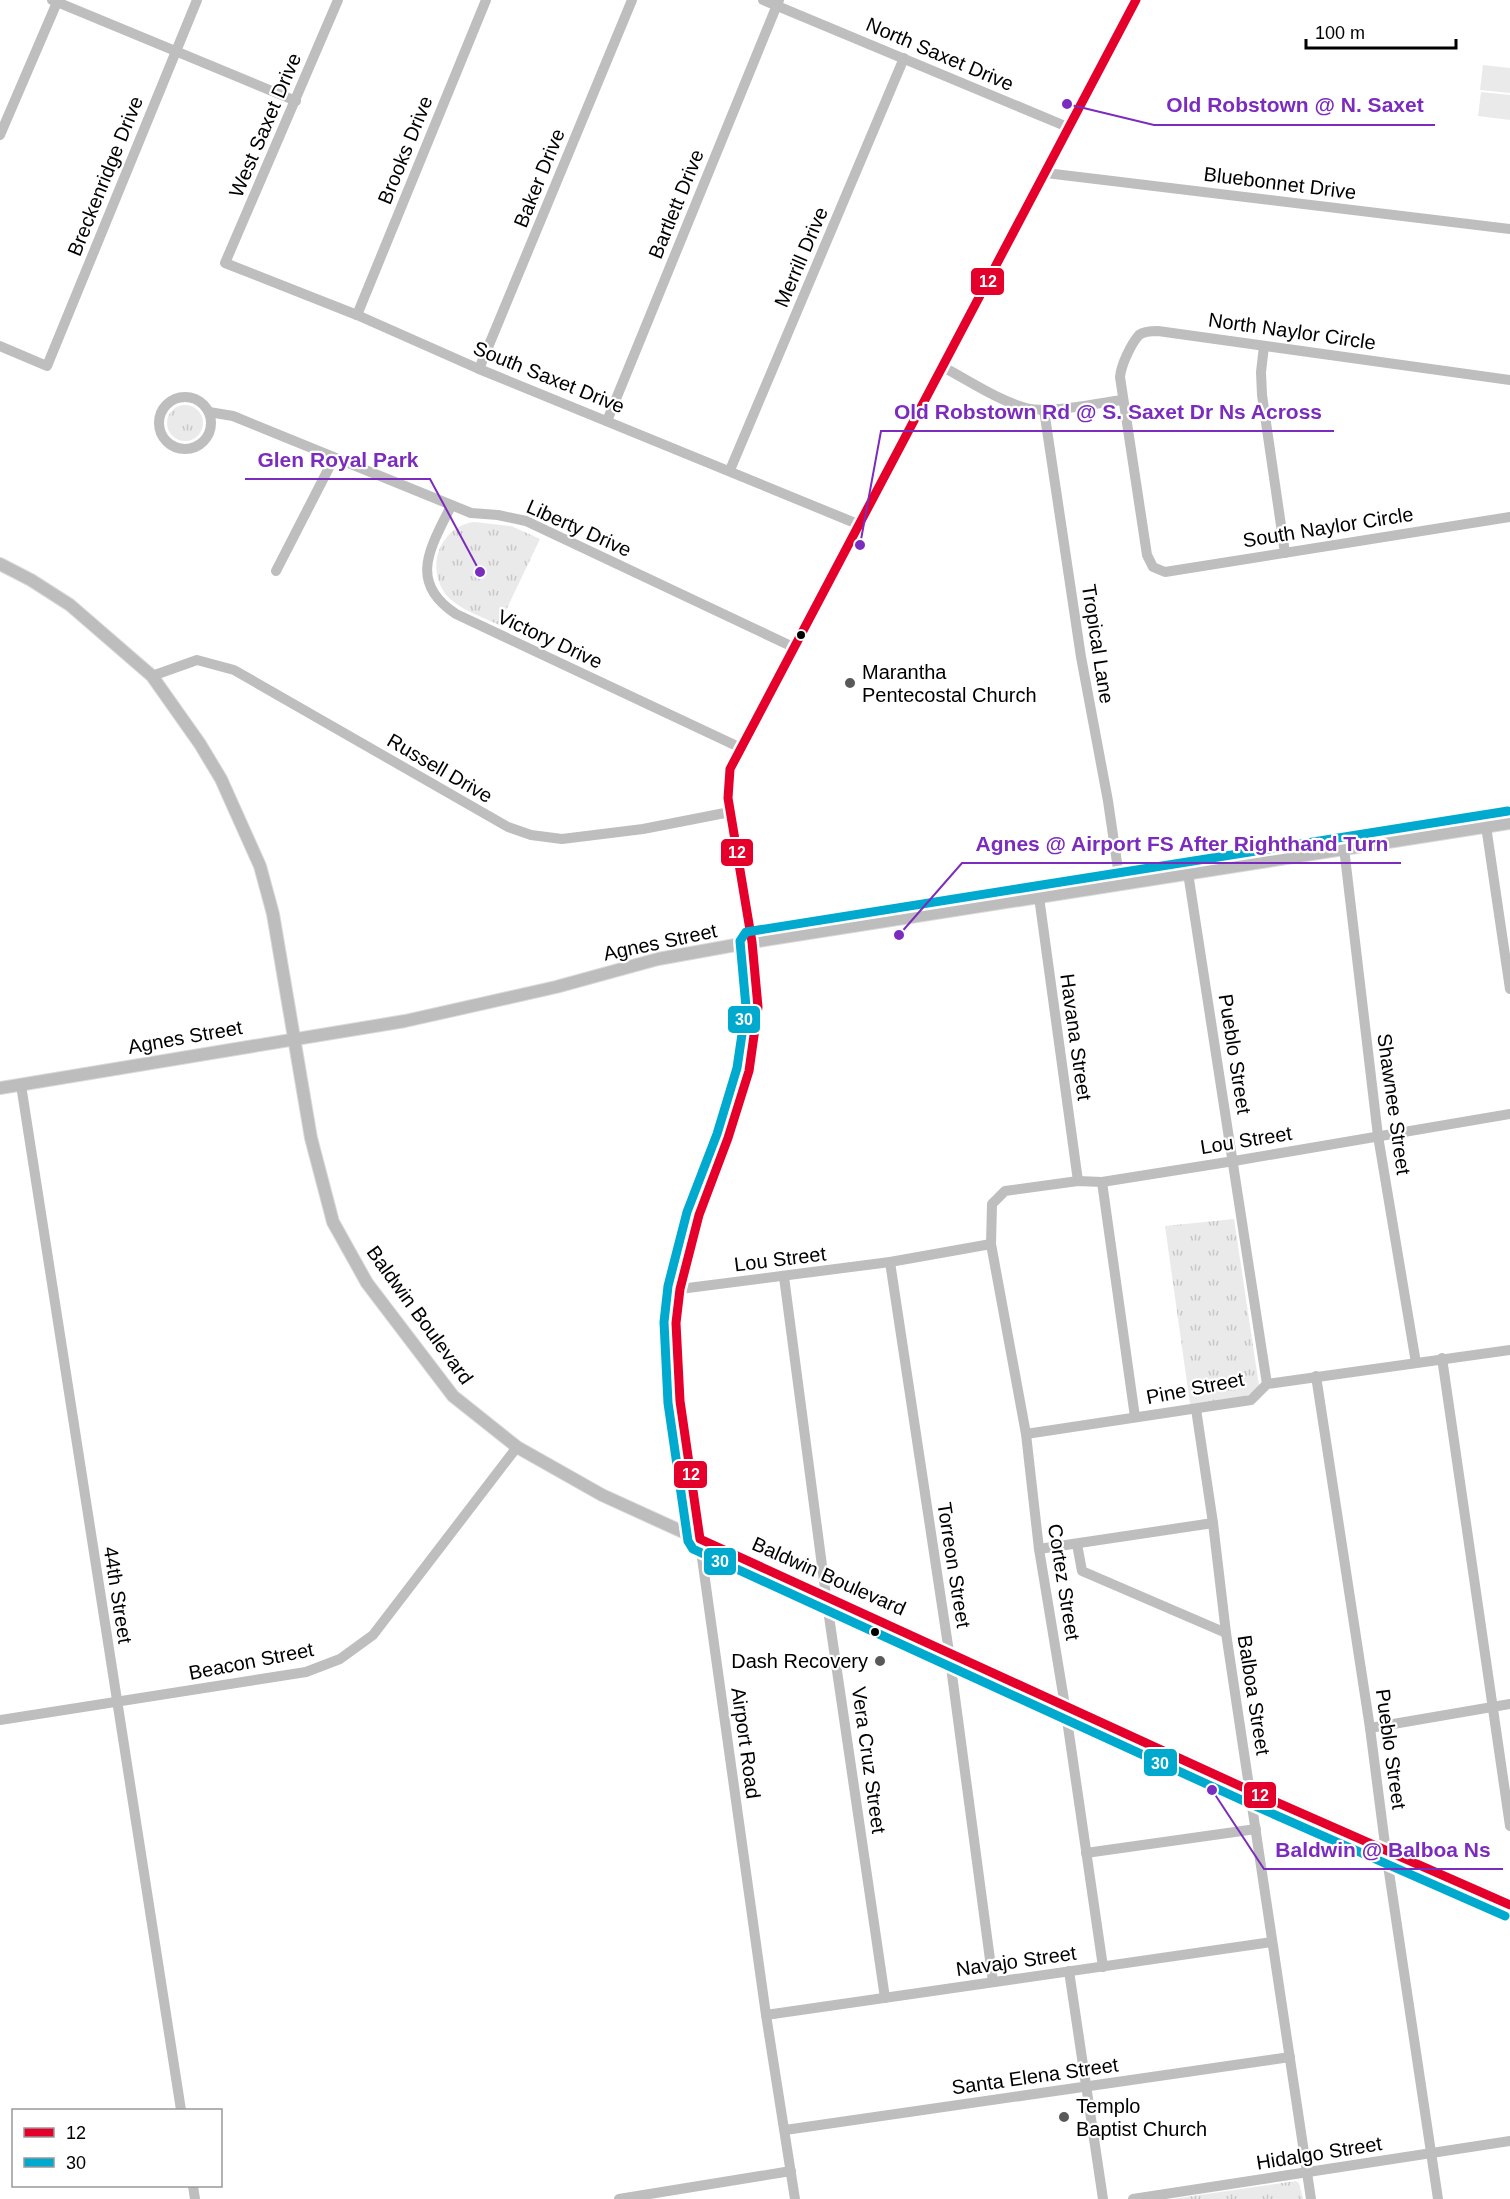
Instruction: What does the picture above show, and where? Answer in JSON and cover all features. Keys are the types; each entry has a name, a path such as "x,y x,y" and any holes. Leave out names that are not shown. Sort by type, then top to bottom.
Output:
{"main road":[{"name":"Baldwin Boulevard","path":"0,564 31,580 70,605 152,676 200,744 221,779 260,866 273,914 311,1138 333,1222 367,1283 453,1396 517,1447 602,1495 1386,1852 1510,1905"},
{"name":"Agnes Street","path":"0,1088 405,1021 556,987 658,959 752,942 1510,823"}],"street":[{"name":"Breckenridge Drive","path":"0,346 46,366 197,0"},
{"name":"West Saxet Drive","path":"225,263 338,0"},
{"name":"Brooks Drive","path":"357,315 486,0"},
{"name":"Baker Drive","path":"480,369 632,0"},
{"name":"North Saxet Drive","path":"763,0 778,3 1070,128"},
{"name":"Airport Road","path":"795,2199 766,2015 680,1401 676,1323 680,1289 699,1215 728,1138 749,1071 758,1007 752,942 730,812 730,769 1136,0"},
{"path":"0,135 55,1 296,101"},
{"name":"Bartlett Drive","path":"607,421 778,3"},
{"name":"Merrill Drive","path":"730,470 904,58"},
{"name":"Bluebonnet Drive","path":"1046,173 1510,229"},
{"name":"South Saxet Drive","path":"225,263 357,315 480,369 860,525"},
{"name":"North Naylor Circle","path":"1153,567 1147,555 1120,377 1121,366 1139,336 1146,332 1158,331 1510,380"},
{"path":"1264,346 1261,372 1262,395 1285,552"},
{"path":"943,367 1026,408 1044,410 1123,400"},
{"path":"182,396 193,397 203,403 209,411 212,422 210,433 194,448 183,449 172,446 164,439 159,429 159,418 163,407 182,396"},
{"name":"Tropical Lane","path":"1044,410 1081,657 1108,801 1120,883"},
{"name":"Liberty Drive","path":"209,411 233,416 471,513 498,515 526,521 793,646"},
{"path":"276,571 334,458"},
{"name":"Victory Drive","path":"451,506 427,556 428,579 445,607 582,675 741,748"},
{"name":"South Naylor Circle","path":"1153,567 1165,572 1510,517"},
{"name":"Russell Drive","path":"152,676 197,660 234,670 508,827 531,835 561,839 643,829 730,812"},
{"path":"1486,826 1510,989"},
{"name":"Shawnee Street","path":"1344,848 1378,1136 1416,1363"},
{"name":"Pueblo Street","path":"1188,873 1267,1384"},
{"name":"Havana Street","path":"1039,897 1078,1181"},
{"name":"44th Street","path":"21,1085 181,2109"},
{"name":"Lou Street","path":"992,1204 1005,1191 1078,1181 1102,1182 1510,1114"},
{"path":"1102,1182 1135,1417"},
{"name":"Cortez Street","path":"992,1204 991,1244 1026,1434 1040,1549 1103,1966"},
{"name":"Lou Street","path":"680,1289 890,1262 991,1244"},
{"name":"Torreon Street","path":"890,1262 949,1652 993,1982"},
{"name":"Vera Cruz Street","path":"784,1277 826,1596 885,1998"},
{"name":"Pine Street","path":"1026,1434 1251,1400 1267,1384 1510,1350"},
{"path":"1442,1359 1510,1826"},
{"name":"Pueblo Street","path":"1316,1376 1370,1728 1386,1852 1438,2199"},
{"name":"Balboa Street","path":"1196,1410 1226,1633 1311,2199"},
{"name":"Beacon Street","path":"0,1720 306,1672 340,1659 373,1635 517,1447"},
{"path":"1040,1549 1213,1523"},
{"path":"1077,1544 1082,1571 1226,1633"},
{"path":"1370,1728 1510,1704"},
{"path":"1086,1853 1256,1829"},
{"name":"Navajo Street","path":"766,2015 1272,1942"},
{"path":"1069,1971 1103,2199"},
{"name":"Santa Elena Street","path":"785,2130 1290,2057"},
{"name":"Hidalgo Street","path":"1133,2199 1510,2142"},
{"path":"619,2199 791,2171"}],"green space":[{"path":"1483,65 1510,68 1510,93 1480,90"},
{"path":"1481,92 1510,95 1510,120 1478,116"},
{"path":"185,405 198,410 203,423 198,436 185,441 172,436 167,423 172,410"},
{"path":"474,522 511,526 540,539 499,625 454,602 441,587 437,576 436,564 444,541 451,532"},
{"path":"1234,1219 1259,1386 1247,1395 1238,1398 1190,1404 1165,1226"},
{"path":"1296,2181 1299,2183 1303,2199 1172,2199"}],"transit line":[{"name":"12","path":"1136,0 730,769 728,798 752,942 758,1007 749,1071 728,1138 699,1215 680,1289 676,1323 680,1401 700,1539 1251,1791 1510,1905"},
{"name":"30","path":"1505,1916 1246,1802 693,1549 688,1541 668,1403 664,1322 668,1286 687,1212 717,1134 737,1068 746,1007 740,941 746,932 1508,811"}],"place":[{"name":"Old Robstown @ N. Saxet","path":"1067,104"},
{"name":"Old Robstown Rd @ S. Saxet Dr Ns Across","path":"860,545"},
{"name":"Glen Royal Park","path":"480,572"},
{"name":"Marantha Pentecostal Church","path":"850,683"},
{"name":"Agnes @ Airport FS After Righthand Turn","path":"899,935"},
{"name":"Dash Recovery","path":"880,1661"},
{"name":"Baldwin @ Balboa Ns","path":"1212,1790"},
{"name":"Templo Baptist Church","path":"1064,2117"}]}
